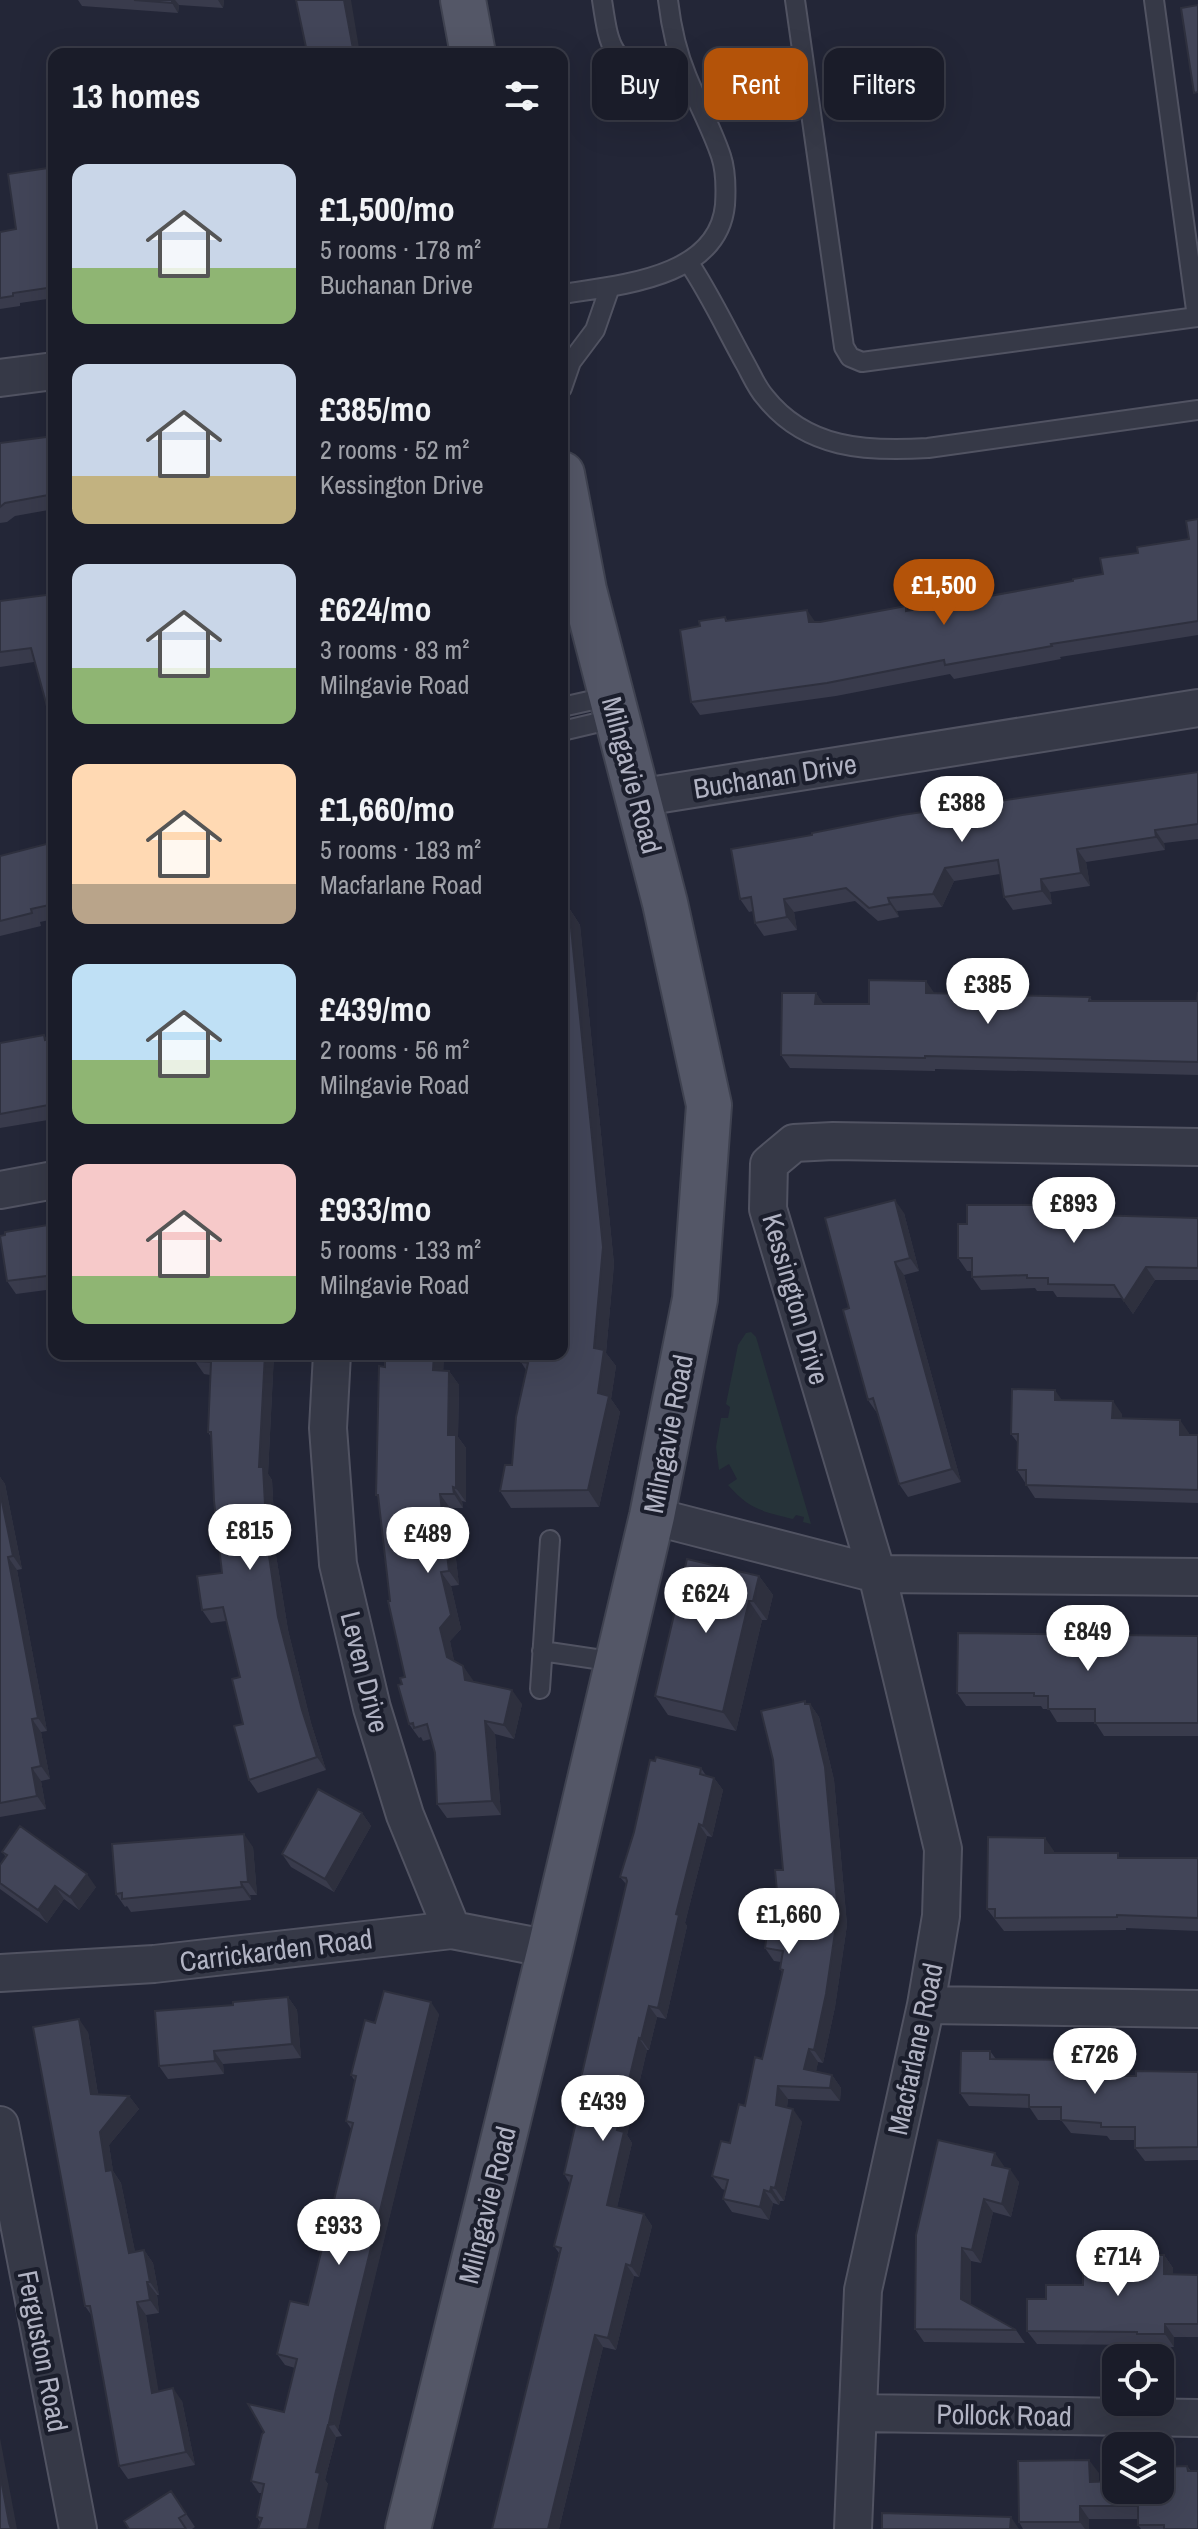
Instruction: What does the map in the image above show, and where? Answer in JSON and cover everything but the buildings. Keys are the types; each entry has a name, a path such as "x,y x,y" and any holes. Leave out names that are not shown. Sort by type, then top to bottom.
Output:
{"main road":[{"path":"463,0 472,48"},
{"name":"Milngavie Road","path":"408,2529 652,1516 695,1299 709,1105 665,903 614,707 573,593 568,539"}],"street":[{"path":"0,378 48,372"},
{"name":"Buchanan Drive","path":"637,798 1198,708"},
{"name":"Kessington Drive","path":"877,1574 768,1209 769,1164 794,1143 833,1141 1198,1147"},
{"path":"0,1190 48,1181"},
{"name":"Leven Drive","path":"332,1360 328,1428 338,1564 372,1708 405,1815 452,1930"},
{"path":"652,1516 877,1574 1198,1577"},
{"name":"Macfarlane Road","path":"853,2529 863,2290 926,2005 941,1916 943,1849 877,1574"},
{"name":"Carrickarden Road","path":"0,1973 154,1964 452,1930 550,1949"},
{"path":"926,2005 1198,2009"},
{"name":"Ferguston Road","path":"0,2125 78,2529"},
{"name":"Pollock Road","path":"859,2413 1198,2418"}],"lane":[{"path":"602,0 608,42 613,48"},
{"path":"668,0 677,48"},
{"path":"795,0 844,347 850,357 862,362 1197,317 1154,0"},
{"path":"568,293 651,277 689,263 715,238 724,220 726,193 722,160 688,81"},
{"path":"689,263 709,292 763,396 796,426 822,440 877,449 928,448 1198,410"},
{"path":"568,371 595,330 610,287"},
{"path":"568,707 614,707"},
{"path":"568,728 614,707"},
{"path":"540,1689 550,1540"},
{"path":"542,1651 616,1662"}],"shaded area":[{"path":"751,1332 756,1337 811,1524 803,1522 804,1517 796,1515 793,1519 750,1505 728,1485 737,1479 729,1464 719,1470 716,1447 721,1418 728,1418 730,1407 726,1404 738,1345 746,1333"}]}
